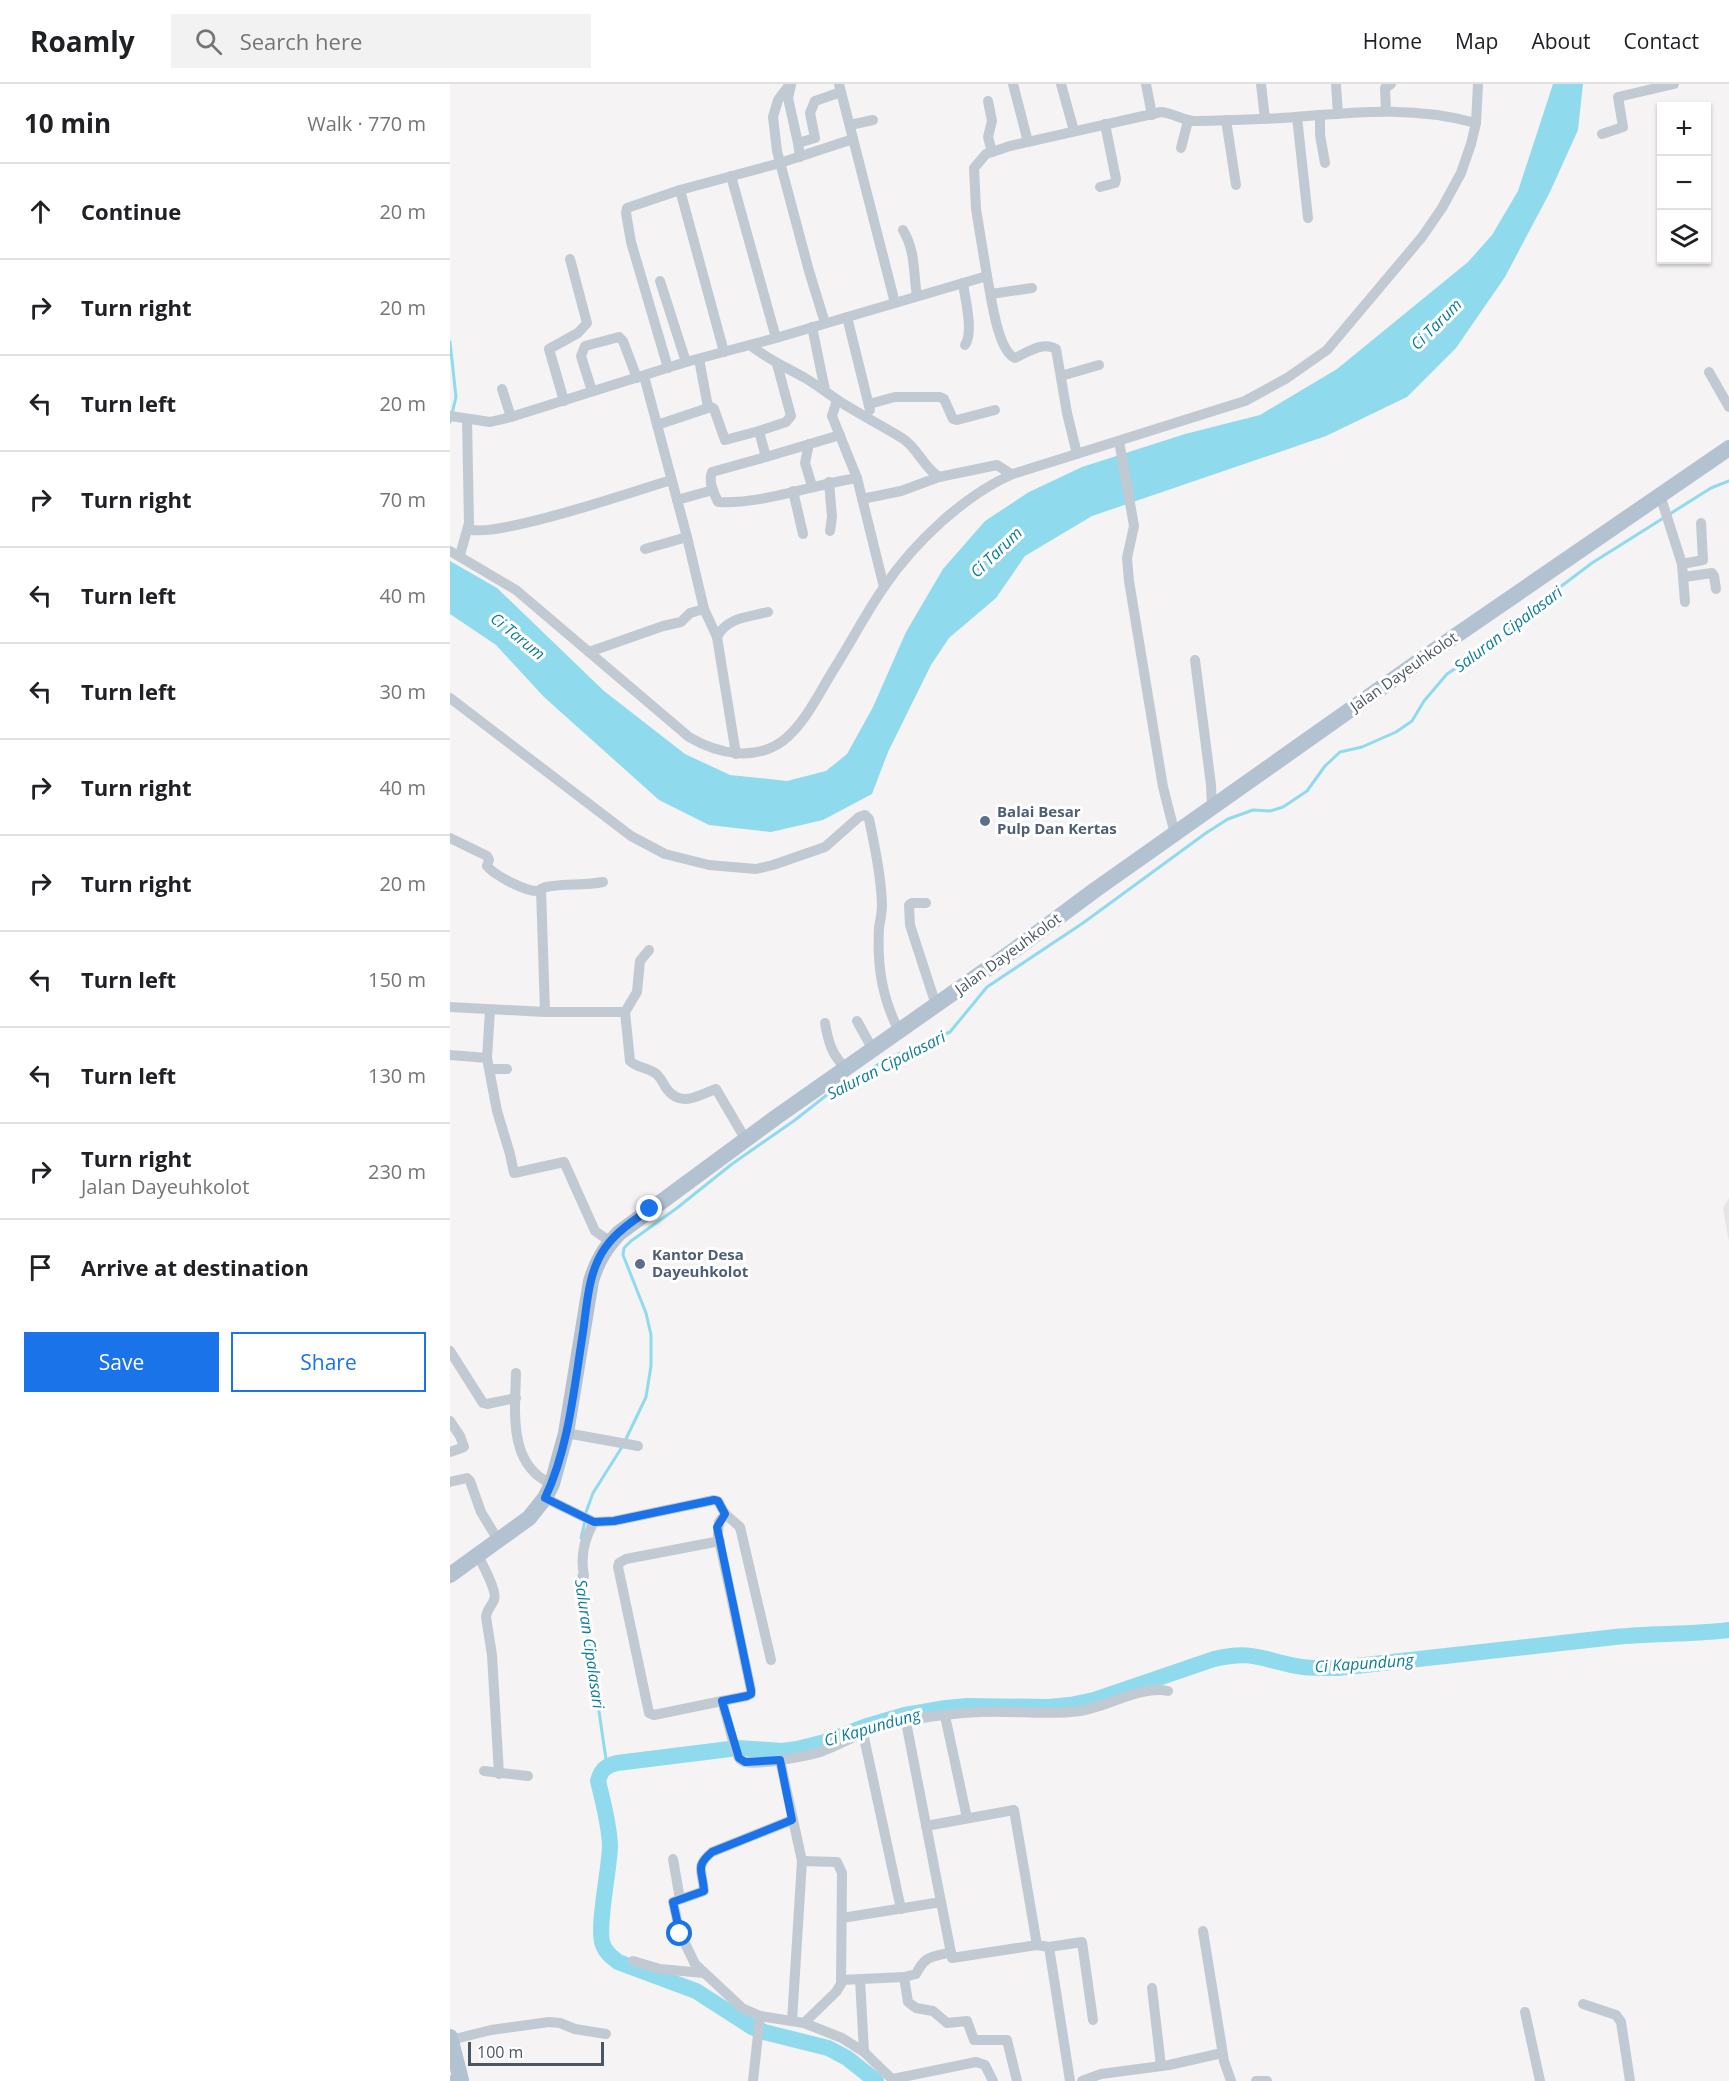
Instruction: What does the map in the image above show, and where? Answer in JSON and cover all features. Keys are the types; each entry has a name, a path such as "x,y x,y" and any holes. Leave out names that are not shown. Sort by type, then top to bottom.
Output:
{"main road":[{"name":"Jalan Dayeuhkolot","path":"450,1575 529,1518 549,1491 567,1433 591,1281 595,1267 605,1248 611,1242 636,1220 746,1140 1212,807 1729,448"},
{"path":"450,2038 459,2080"}],"street":[{"path":"791,84 788,98 800,157"},
{"path":"791,84 778,100 773,117 780,164 825,323"},
{"path":"1013,84 1028,142"},
{"path":"1060,84 1074,131"},
{"path":"1146,84 1152,115"},
{"path":"1261,84 1265,119"},
{"path":"1336,84 1338,114"},
{"path":"1386,111 1385,88 1390,84"},
{"path":"466,420 469,520 468,530 455,553 516,590 689,737 706,747 736,754 761,751 784,740 803,718 884,587 917,547 940,524 983,489 1011,474 1245,401 1287,378 1327,350 1422,237 1442,208 1461,173 1476,123 1478,84"},
{"path":"1602,134 1623,128 1618,97 1674,84"},
{"path":"798,143 815,139 810,114 816,100 840,88 895,303"},
{"path":"988,101 992,121 988,137 992,152"},
{"path":"790,111 814,105"},
{"path":"1077,454 1056,349 1044,346 1015,358 1008,354 1001,339 978,230 973,176 974,168 979,161 992,152 1028,142 1105,124 1169,113 1188,121 1265,119 1386,111 1419,112 1476,123"},
{"path":"1320,115 1320,135 1325,163"},
{"path":"1297,117 1308,218"},
{"path":"850,125 873,120"},
{"path":"1226,120 1236,185"},
{"path":"1181,148 1188,121"},
{"path":"1100,187 1115,183 1116,179 1105,124"},
{"path":"668,368 631,242 627,209 680,190 780,164 854,139"},
{"path":"732,176 776,338"},
{"path":"680,190 724,352"},
{"path":"903,230 909,242 915,266 917,296"},
{"path":"564,401 549,349 578,333 587,323 570,259"},
{"path":"452,416 490,422 511,417 686,362 987,276"},
{"path":"660,281 686,362"},
{"path":"963,283 969,322 969,340 965,345"},
{"path":"991,294 1032,288"},
{"path":"847,317 873,421"},
{"path":"812,327 825,390"},
{"path":"592,392 581,356 585,346 619,337 641,377 657,425 704,609 717,637 736,754"},
{"path":"750,345 916,449 927,469 939,477"},
{"path":"699,359 708,407"},
{"path":"657,425 708,407 714,409 725,440 786,422 790,418 777,364"},
{"path":"1061,376 1100,365"},
{"path":"1709,372 1729,406"},
{"path":"502,389 511,417"},
{"path":"869,404 896,397 940,397 944,399 953,419 957,420 995,410"},
{"path":"837,400 831,416 856,478 884,587"},
{"path":"759,431 766,457"},
{"path":"840,435 713,471 710,475 713,490 718,502 736,502 856,478"},
{"path":"1119,441 1134,534 1127,566 1130,594 1163,787 1175,834"},
{"path":"809,444 806,463 812,486"},
{"path":"862,499 901,491 939,477 997,465 1011,474"},
{"path":"468,530 484,532 547,517 671,480"},
{"path":"829,482 832,524 830,531"},
{"path":"676,500 713,490"},
{"path":"793,491 803,534"},
{"path":"1660,495 1682,564 1685,602"},
{"path":"1682,564 1703,560 1701,523"},
{"path":"645,549 687,537"},
{"path":"1684,577 1712,573 1716,589"},
{"path":"589,652 681,622 690,613 704,609"},
{"path":"717,637 721,628 729,622 768,612"},
{"path":"1195,660 1212,807"},
{"path":"450,698 631,836 665,854 709,865 751,869 819,850 859,817 865,815 868,817 880,871 882,908 878,956 881,984 888,1009 899,1031"},
{"path":"450,838 487,856 489,860 487,866 493,873 512,883 534,890 603,882"},
{"path":"541,889 545,1012"},
{"path":"926,903 909,905 910,926 936,1005"},
{"path":"649,951 640,961 638,992 625,1012 631,1062 655,1073 672,1096 679,1100 686,1100 716,1089 746,1140"},
{"path":"450,1007 545,1012 625,1012"},
{"path":"490,1010 488,1064 497,1112 514,1173 564,1162 595,1231 611,1242"},
{"path":"857,1020 873,1050"},
{"path":"825,1023 829,1043 837,1060 846,1068"},
{"path":"450,1055 507,1069"},
{"path":"450,1351 483,1403 516,1398"},
{"path":"516,1373 516,1437 520,1449 549,1491 589,1519 622,1520 718,1501 725,1514 740,1527 771,1659"},
{"path":"450,1421 464,1447 450,1452"},
{"path":"567,1433 628,1444"},
{"path":"450,1482 467,1478 470,1481 481,1512 498,1540"},
{"path":"720,1541 626,1559 619,1563 649,1713 654,1715 751,1694 751,1690 720,1541 717,1527 725,1514"},
{"path":"584,1576 583,1551 589,1519"},
{"path":"478,1555 495,1593 486,1617 492,1655 499,1774"},
{"path":"722,1701 739,1758 745,1762 780,1760 818,1752 863,1733 906,1722 980,1712 1061,1713 1080,1711 1144,1692 1161,1689 1168,1691"},
{"path":"945,1716 967,1818"},
{"path":"906,1722 952,1958 1037,1945 1049,1947 1082,1941 1093,2020"},
{"path":"863,1733 901,1909"},
{"path":"780,1760 802,1861 798,2022"},
{"path":"484,1771 528,1776"},
{"path":"926,1826 1014,1810 1037,1945"},
{"path":"792,1820 712,1852 702,1860 700,1865 704,1891 672,1904 680,1934 695,1964 742,2008 759,2019 798,2022 842,2038 864,2052 894,2080 976,2062 985,2065 993,2081"},
{"path":"674,1859 680,1899"},
{"path":"798,2022 836,1992 841,1980 842,1873 837,1862 802,1861"},
{"path":"842,1918 940,1902"},
{"path":"1203,1931 1222,2053 1231,2081"},
{"path":"1049,1947 1070,2081"},
{"path":"841,1980 904,1977 916,1974 921,1964 929,1958 951,1952"},
{"path":"633,1961 660,1969 704,1973"},
{"path":"904,1977 908,2002 913,2006 933,2011 947,2023 967,2021 974,2040 1007,2040 1017,2081"},
{"path":"860,1979 864,2052"},
{"path":"1152,1988 1161,2066"},
{"path":"1583,2004 1616,2014 1621,2022 1630,2081"},
{"path":"1525,2012 1540,2081"},
{"path":"753,2081 759,2019"},
{"path":"450,2038 549,2022 606,2034"},
{"path":"1082,2081 1101,2074 1161,2066 1222,2053"},
{"path":"1256,2081 1267,2081"}],"shaded area":[{"path":"1729,1198 1729,1242 1723,1208"}],"water":[{"name":"Ci Tarum","path":"1553,84 1583,84 1578,130 1550,192 1505,277 1456,348 1407,397 1326,436 1092,516 1025,556 996,598 949,638 931,665 888,752 872,794 823,820 771,832 709,825 659,800 544,697 496,645 450,614 450,561 497,588 604,691 685,754 730,775 787,781 826,771 847,754 873,707 906,632 943,569 985,521 1029,492 1082,467 1185,434 1260,415 1337,369 1468,262 1492,235 1518,191"}],"waterway":[{"path":"450,342 456,397 450,422"},
{"name":"Saluran Cipalasari","path":"625,1441 646,1397 651,1366 651,1335 646,1313 623,1255 624,1248 631,1241 837,1087 894,1056 950,1032 987,987 1083,923 1206,833 1228,819 1253,810 1270,811 1283,807 1307,791 1325,766 1340,752 1362,747 1396,732 1412,721 1424,701 1447,674 1499,639 1527,612 1592,563 1711,488 1729,481"},
{"name":"Saluran Cipalasari","path":"585,1515 593,1493 622,1447"},
{"name":"Saluran Cipalasari","path":"581,1538 585,1521"},
{"name":"Saluran Cipalasari","path":"579,1575 607,1766"},
{"name":"Ci Kapundung","path":"876,2081 847,2058 828,2048 752,2027 696,1991 618,1962 607,1953 601,1937 601,1926 610,1845 598,1781 604,1769 617,1763 738,1748 782,1751 797,1749 905,1715 946,1708 1070,1705 1094,1700 1227,1656 1247,1655 1301,1667 1338,1668 1615,1637 1729,1630"}],"place":[{"name":"Balai Besar Pulp Dan Kertas","path":"985,821"},
{"name":"Kantor Desa Dayeuhkolot","path":"640,1264"}],"route":[{"path":"650,1209 619,1233 605,1248 595,1267 588,1296 567,1433 552,1484 545,1498 594,1522 631,1518 714,1500 718,1501 725,1514 717,1527 751,1694 722,1701 739,1758 745,1762 780,1760 792,1820 712,1852 702,1860 700,1865 704,1891 674,1901 672,1904 680,1934"}]}
